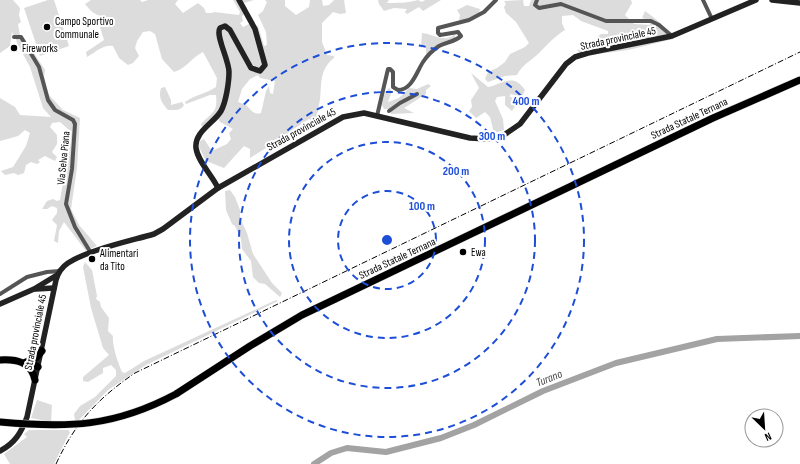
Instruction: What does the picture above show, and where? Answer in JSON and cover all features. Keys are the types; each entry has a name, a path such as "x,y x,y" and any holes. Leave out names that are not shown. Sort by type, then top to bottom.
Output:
{"highway":[{"name":"Strada Statale Ternana","path":"0,422 56,426 101,422 131,414 157,404 176,394 299,317 713,118 800,80"},
{"path":"27,363 42,351"},
{"path":"0,360 27,363 38,367"},
{"path":"27,363 35,380"}],"main road":[{"path":"218,188 199,157 196,145 199,134 218,116 223,107 229,70 227,56 217,33 220,28 225,26 230,30 251,68 260,71 265,65 255,29 239,0"},
{"name":"Strada provinciale 45","path":"1,451 18,430 32,394 54,287 59,273 68,263 90,253 154,234 218,188 343,117 357,113 377,116 470,138 495,138 512,131 520,124 566,64 575,57 672,36 756,0"},
{"path":"772,0 797,2"},
{"path":"46,286 59,273"},
{"path":"46,286 52,296"},
{"path":"0,304 34,289 46,286 54,287"}],"street":[{"path":"377,116 388,70 390,69 393,72 392,82 395,89 400,91 404,89 414,79 423,62 439,46 461,36 458,32 440,35 438,33 438,28 469,20 484,12 496,0"},
{"path":"537,0 535,5 539,8 561,4 608,22 651,21 659,25 672,36"},
{"path":"703,0 712,19"},
{"name":"Via Selva Piana","path":"16,37 23,39 39,68 48,100 55,110 70,118 75,124 72,169 66,204 75,227 90,253"},
{"path":"389,111 417,94"},
{"path":"0,294 27,278 47,272 59,273"}],"shaded area":[{"path":"0,0 13,0 20,8 19,15 21,22 18,24 20,35 14,36 12,32 10,46 0,53"},
{"name":"Campo Sportivo Communale","path":"48,0 54,0 69,46 40,56 24,8"},
{"path":"91,0 140,0 142,2 148,0 178,0 175,4 183,13 198,3 204,8 206,13 214,12 239,15 240,12 233,0 254,0 244,3 247,8 242,17 243,21 240,23 243,27 249,24 258,26 264,46 267,45 266,32 258,15 263,11 267,2 265,0 285,0 285,6 296,15 309,7 310,0 322,0 323,6 329,5 334,0 344,0 346,13 340,14 333,12 322,23 322,42 327,55 334,56 334,58 325,68 323,74 317,116 319,126 315,128 313,121 309,119 292,130 292,132 250,158 250,149 244,146 224,168 206,161 199,147 200,141 204,139 212,151 227,144 231,139 229,133 233,129 220,122 216,115 202,127 201,124 215,109 216,95 210,95 186,104 185,102 216,87 217,78 203,52 182,68 174,72 162,59 155,34 150,31 143,32 137,41 135,48 139,56 133,63 128,65 119,58 113,46 103,47 87,57 86,52 104,40 100,27 104,26 102,16 94,13 85,4","holes":["258,75 260,78 275,81 273,94 270,93 269,86 266,91 261,113 257,113 238,102 242,89 250,79"]},
{"path":"378,0 389,0 387,3 418,0 422,2 425,0 441,0 423,11 419,7 407,14 405,12 407,9 394,8 384,11"},
{"path":"523,0 524,6 529,6 531,0 631,0 632,3 625,15 634,24 650,25 649,20 642,18 645,11 664,27 673,39 628,50 583,56 577,50 635,38 633,36 605,40 596,38 601,34 608,34 608,31 581,21 573,15 562,16 562,23 565,30 555,37 525,65 517,75 505,76 488,82 485,79 488,72 505,62 510,54 525,47 529,43 516,22 506,13 504,7 506,4 504,1"},
{"path":"467,5 480,9 479,13 462,22 459,20 460,15 457,10"},
{"path":"422,33 442,38 455,35 455,38 426,56 426,44 421,48"},
{"path":"20,37 24,38 45,70 44,76 49,95 63,110 80,118 77,168 71,209 79,225 97,246 86,251 64,222 59,231 58,243 54,241 57,225 52,220 57,213 57,208 52,206 47,209 42,209 47,201 53,199 57,201 60,200 67,159 69,130 60,122 52,123 50,127 57,135 57,144 52,152 57,157 55,161 45,156 38,160 40,162 37,164 31,162 26,165 24,173 18,175 14,173 5,175 1,171 13,167 26,146 30,133 25,130 18,136 0,141 0,98 15,107 20,115 51,117 43,108 30,67 17,43 16,39"},
{"path":"471,73 488,87 513,81 521,85 525,90 522,97 510,94 510,97 515,98 518,102 512,111 505,105 505,96 497,97 495,101 503,119 504,130 494,133 490,117 485,112 476,118 469,111 472,107 471,100 479,88"},
{"path":"428,84 431,86 426,90 426,94 404,108 414,113 391,114 390,109 384,109 382,105 384,95 389,88 392,91 388,102 399,98 409,88 417,89"},
{"path":"165,87 171,100 171,105 182,102 184,105 183,107 177,110 168,110 161,100 160,95 161,88"},
{"path":"230,190 235,197 240,210 240,218 247,233 253,254 272,283 282,293 280,297 265,284 259,283 253,277 251,261 242,249 241,239 226,210 225,191"},
{"path":"85,262 92,270 97,296 96,299 100,302 101,307 109,318 108,331 113,336 113,345 117,359 122,372 125,373 144,361 276,300 278,301 146,365 108,390 78,421 75,420 74,414 80,406 95,397 116,376 116,370 111,365 103,368 103,373 88,382 83,381 83,377 109,355 103,348 91,308 83,267"},
{"path":"37,400 52,405 51,422 31,418"},
{"path":"29,430 68,430 70,432 54,464 10,464 4,454 27,437 24,434"}],"waterway":[{"name":"Turano","path":"314,464 331,453 347,448 386,452 441,438 474,425 543,391 616,363 717,339 800,336"}],"railway":[{"path":"56,464 71,436 88,413 109,392 135,373 800,52"}],"place":[{"name":"Campo Sportivo Communale","path":"47,27"},
{"name":"Fireworks","path":"14,48"},
{"name":"Ewa","path":"463,252"},
{"name":"Alimentari da Tito","path":"92,259"}]}
